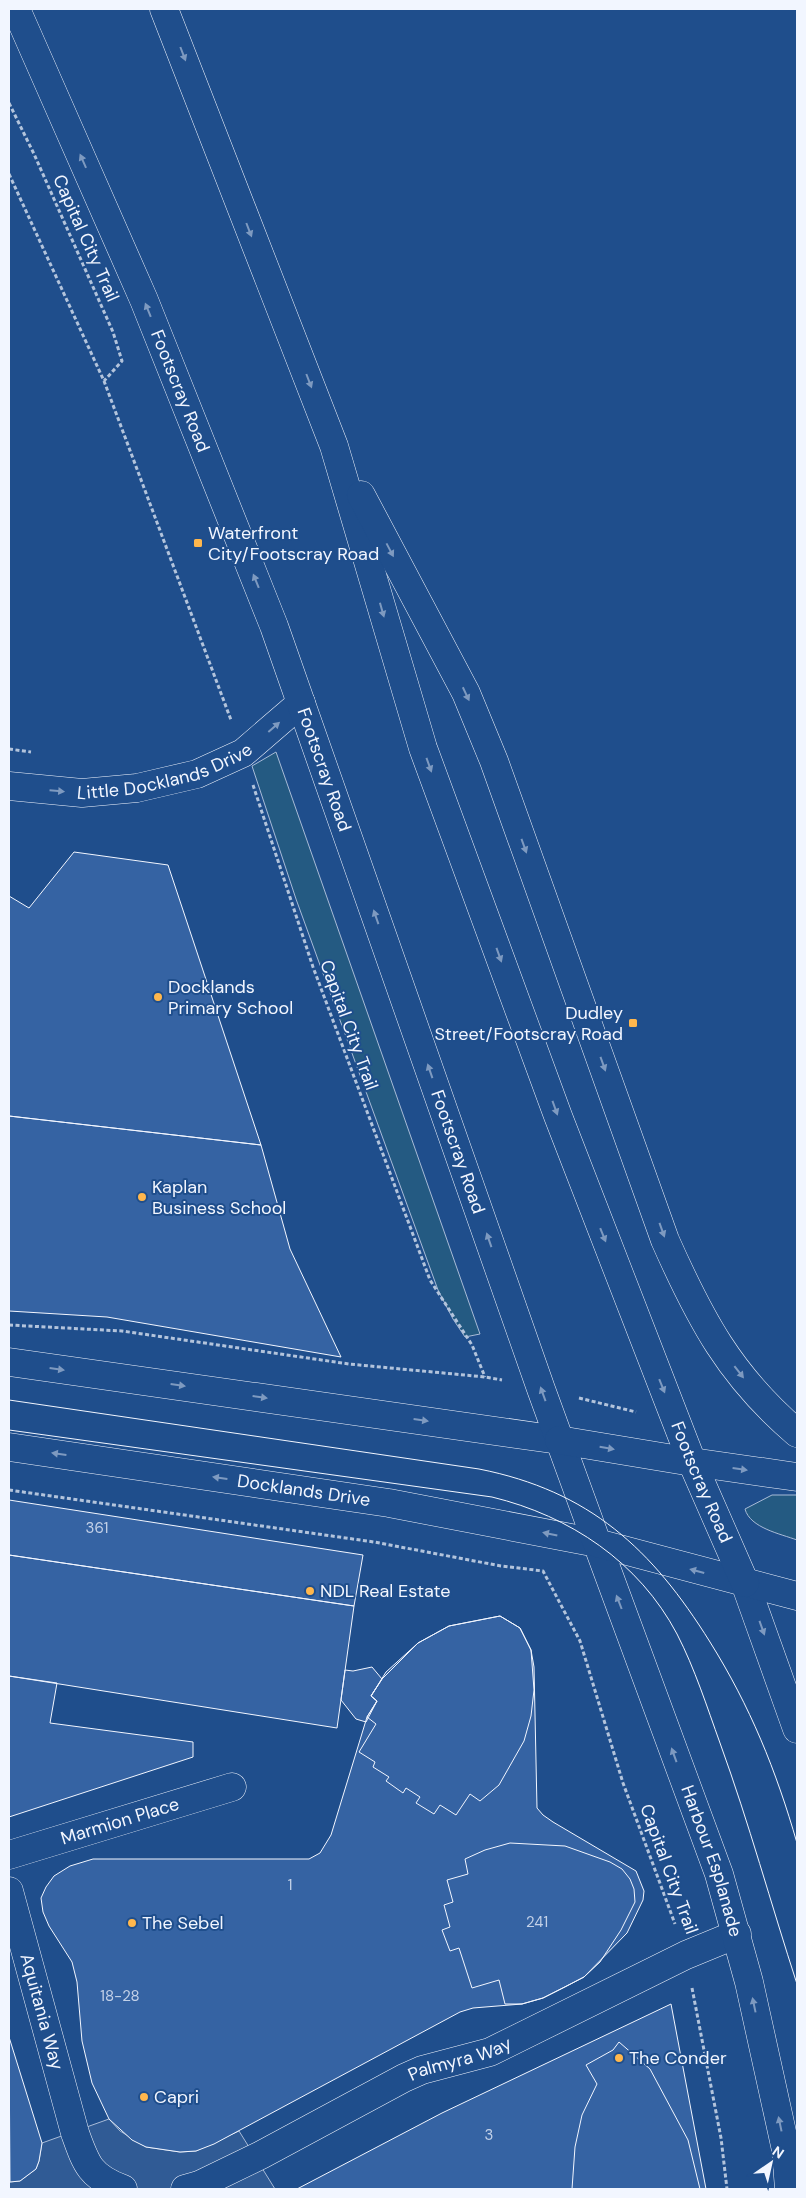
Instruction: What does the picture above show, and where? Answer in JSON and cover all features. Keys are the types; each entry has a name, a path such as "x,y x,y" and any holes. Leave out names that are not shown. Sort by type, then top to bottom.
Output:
{"main road":[{"name":"Footscray Road","path":"16,9 144,300 274,626 541,1389 597,1543"},
{"name":"Footscray Road","path":"164,9 334,446 423,748 585,1189 692,1462 745,1583"},
{"name":"Footscray Road","path":"334,446 466,693 494,761 666,1240 688,1290 704,1322 740,1374 775,1414 797,1433"},
{"name":"Little Docklands Drive","path":"9,786 82,793 137,788 197,774 243,753 301,703"},
{"path":"9,1362 559,1440 797,1477"},
{"name":"Docklands Drive","path":"9,1447 389,1503 597,1543 797,1596"},
{"name":"Harbour Esplanade","path":"597,1543 719,1874 737,1934 786,2150 789,2189"},
{"path":"745,1583 797,1729"},
{"name":"Marmion Place","path":"9,1855 232,1787"},
{"name":"Aquitania Way","path":"9,1891 75,2133 86,2164 93,2174 122,2189"},
{"name":"Palmyra Way","path":"185,2189 261,2155 422,2070 490,2052 686,1955 737,1934"}],"path":[{"name":"Capital City Trail","path":"9,103 34,154 113,332 122,361 104,381"},
{"name":"Capital City Trail","path":"9,174 104,381 214,672 243,753 313,967 430,1280 472,1345 485,1377"},
{"path":"9,1326 122,1331 349,1364 485,1377 677,1422"},
{"name":"Capital City Trail","path":"9,1490 374,1542 501,1566 543,1571 580,1641 623,1783 686,1955 721,2138 727,2189"}],"shaded area":[{"path":"276,752 480,1334 465,1337 438,1290 296,899 252,766"},
{"path":"772,1495 797,1495 797,1540 759,1526 748,1516 745,1509"},
{"path":"109,2119 120,2131 146,2147 180,2152 196,2151 239,2131 275,2189 9,2189 9,2182 20,2181 36,2169 42,2143"}],"building":[{"name":"Docklands Primary School","path":"74,852 168,865 261,1145 9,1116 9,896 29,908"},
{"name":"Kaplan Business School","path":"9,1116 261,1145 290,1249 341,1357 107,1317 9,1311"},
{"path":"9,1500 363,1555 354,1606 9,1555"},
{"path":"9,1555 354,1606 337,1728 9,1676"},
{"path":"500,1616 520,1628 531,1650 534,1690 531,1716 524,1741 499,1785 480,1801 470,1794 456,1815 440,1805 434,1814 416,1803 420,1797 406,1788 403,1793 386,1781 389,1777 373,1767 375,1762 359,1752 376,1724 367,1717 377,1701 371,1696 386,1672 418,1643 449,1626"},
{"path":"500,1616 520,1628 531,1650 534,1667 537,1808 553,1822 636,1871 644,1891 643,1900 627,1933 584,1977 565,1987 543,1998 522,2004 473,2008 460,2012 214,2144 196,2151 180,2152 146,2147 132,2140 109,2119 92,2083 82,2041 77,1982 72,1962 49,1926 43,1912 41,1898 46,1887 54,1876 70,1866 93,1859 309,1859 320,1853 331,1835 367,1717 377,1701 371,1696 382,1679 418,1643 449,1626"},
{"path":"372,1667 382,1679 371,1696 377,1701 366,1722 356,1719 341,1700 345,1670 353,1671"},
{"path":"9,1676 57,1683 50,1723 193,1742 193,1757 9,1817"},
{"path":"510,1843 565,1846 610,1862 622,1869 630,1879 634,1889 635,1902 621,1930 600,1962 584,1977 543,1998 522,2004 505,2004 499,1980 472,1988 459,1948 450,1951 442,1930 450,1927 444,1905 453,1902 447,1880 468,1874 465,1859 485,1850"},
{"name":"The Conder","path":"671,2004 706,2189 297,2189 442,2113"},
{"path":"9,2037 42,2143 36,2169 20,2181 10,2182"},
{"path":"619,2042 650,2069 688,2140 700,2189 572,2189 575,2147 582,2115 597,2084 586,2065 613,2050"}],"tram line":[{"path":"9,1400 479,1469 518,1479 554,1492 586,1509 641,1552 665,1579 710,1642 738,1690 761,1739 797,1843"},
{"path":"9,1430 492,1497 521,1505 548,1516 600,1546 643,1585 661,1608 683,1647 731,1773 797,1984"}],"place":[{"name":"Waterfront City/Footscray Road","path":"198,543"},
{"name":"Docklands Primary School","path":"158,997"},
{"name":"Dudley Street/Footscray Road","path":"633,1023"},
{"name":"Kaplan Business School","path":"142,1197"},
{"name":"NDL Real Estate","path":"310,1591"},
{"name":"The Sebel","path":"132,1923"},
{"name":"The Conder","path":"619,2058"},
{"name":"Capri","path":"144,2097"}]}
